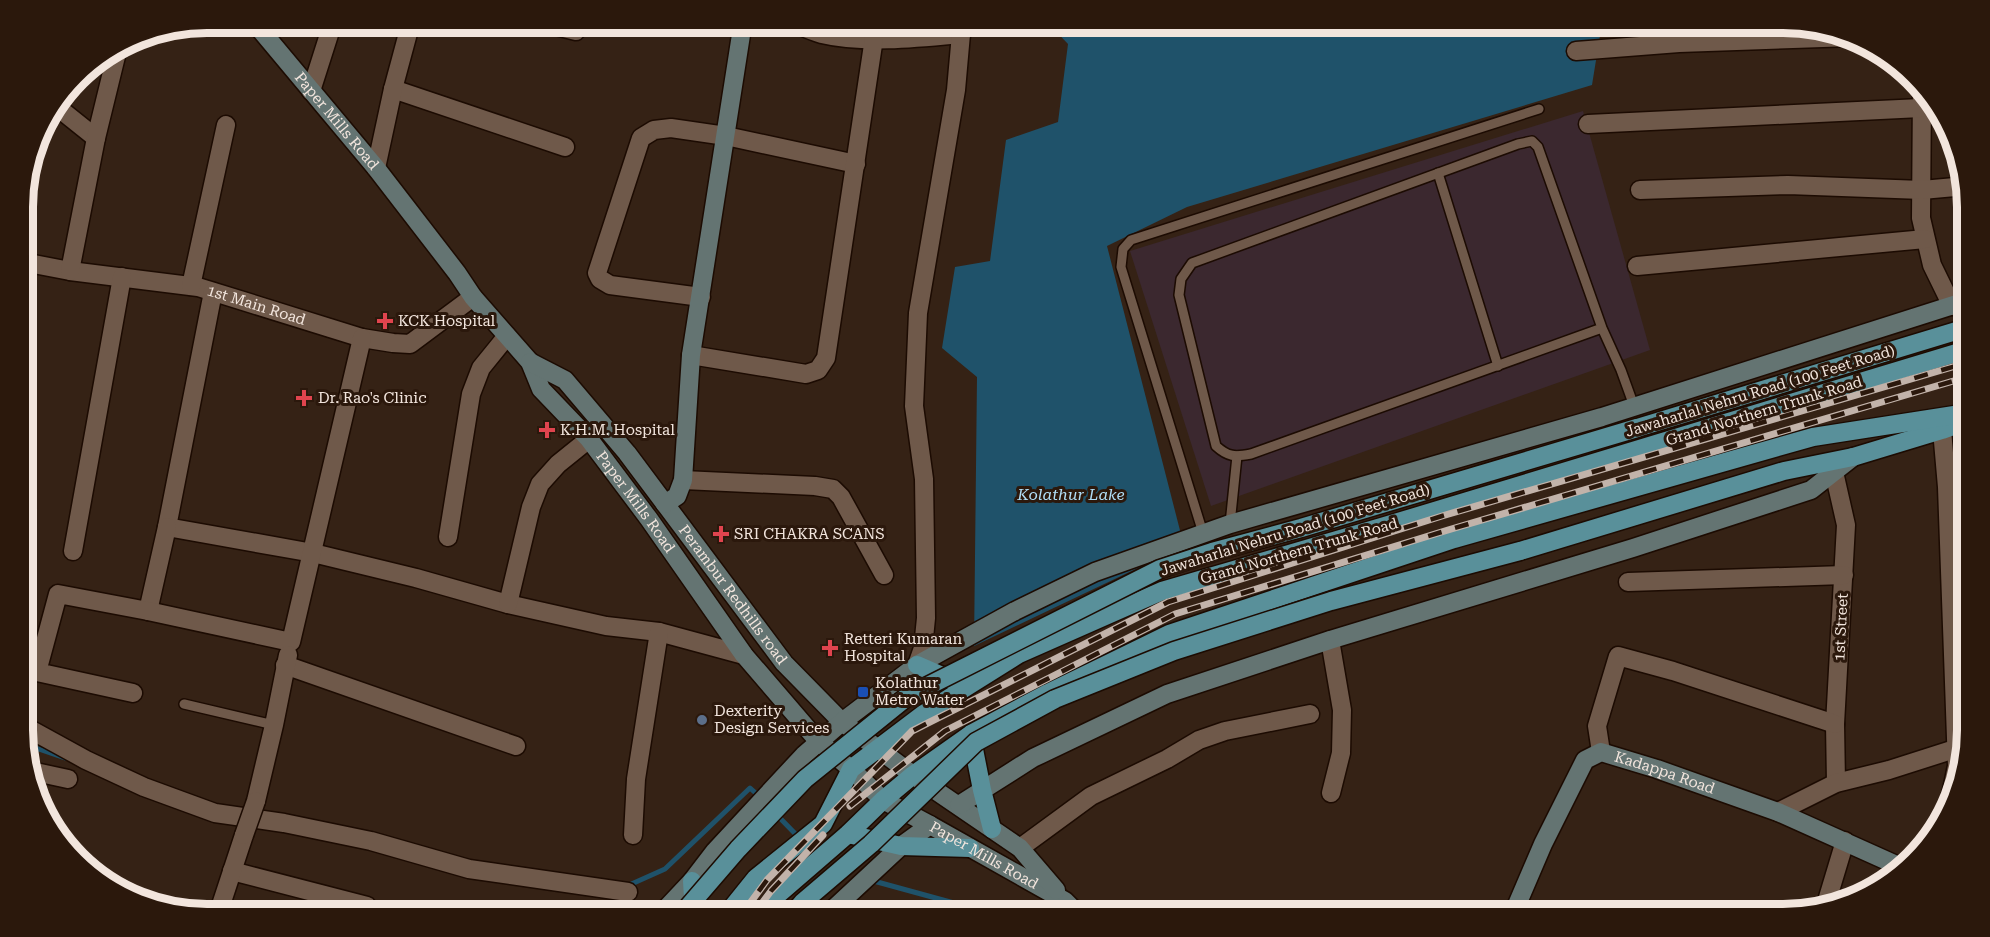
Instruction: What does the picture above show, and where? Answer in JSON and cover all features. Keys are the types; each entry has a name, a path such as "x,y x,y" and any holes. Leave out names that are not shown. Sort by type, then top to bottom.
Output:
{"main road":[{"name":"Jawaharlal Nehru Road (100 Feet Road)","path":"691,904 738,849 805,779 908,696 1160,569 1957,331"},
{"name":"Grand Northern Trunk Road","path":"735,904 756,878 823,824 851,769 878,747 966,686 1019,654 1162,591 1957,353"},
{"path":"770,904 883,800 971,734 1048,693 1169,634 1455,539 1813,437 1957,414"},
{"path":"801,904 871,844 976,742 1055,699 1174,651 1320,604 1520,551 1784,471 1853,457 1957,425"},
{"path":"917,664 966,686"},
{"path":"971,734 992,829"},
{"path":"848,834 901,846 970,848"},
{"path":"692,881 693,904"}],"street":[{"name":"Paper Mills Road","path":"263,33 376,168 473,297 530,362 541,389 589,440 649,519 744,656 818,741 883,800 1068,904"},
{"path":"311,91 329,33"},
{"path":"376,168 408,33"},
{"path":"665,504 677,496 683,480 691,355 741,33"},
{"path":"818,33 849,39 920,38 942,33"},
{"path":"917,664 923,648 926,618 924,479 914,406 918,313 964,33"},
{"path":"691,355 806,374 818,370 826,358 874,38"},
{"path":"1576,51 1679,43 1824,38"},
{"path":"70,271 96,138 115,59"},
{"path":"393,89 566,147"},
{"path":"1921,102 1921,218 1932,265 1957,300"},
{"path":"1588,124 1921,108"},
{"path":"62,111 96,138"},
{"path":"191,286 226,125"},
{"path":"701,297 609,285 600,279 597,273 641,138 654,130 671,128 726,136 856,164"},
{"path":"1640,190 1788,185 1922,190 1956,187"},
{"path":"1637,266 1925,239"},
{"name":"1st Main Road","path":"33,264 70,271 191,286 362,338 410,344 473,297"},
{"path":"73,551 122,277"},
{"path":"148,610 167,527 213,292"},
{"path":"670,904 715,851 818,741 842,722 917,664 1014,611 1095,572 1230,524 1634,406 1957,304"},
{"path":"448,537 471,394 481,368 507,336"},
{"path":"222,904 256,801 285,665 362,338"},
{"name":"Perambur Redhills road","path":"530,362 565,381 627,453 783,663 842,722 1020,848 1065,901"},
{"path":"1942,430 1957,688"},
{"path":"508,604 531,507 540,484 558,464 589,440"},
{"path":"959,805 1033,758 1167,694 1330,640 1633,548 1811,490 1853,457"},
{"name":"1st Street","path":"1834,472 1846,525 1835,724 1836,783"},
{"path":"683,480 815,486 833,489 841,497 884,574"},
{"path":"167,527 313,553 416,578 508,604 606,626 659,632 744,656"},
{"path":"1628,582 1844,575"},
{"path":"133,693 37,672 58,594 148,610 291,642"},
{"path":"633,835 637,768 659,632"},
{"path":"1330,640 1342,711 1341,753 1331,793"},
{"path":"1601,752 1597,726 1618,656 1673,671 1835,724"},
{"path":"285,665 516,746"},
{"path":"1020,848 1091,796 1167,759 1199,740 1225,732 1310,714"},
{"path":"33,731 86,760 144,787 215,813 284,823 371,841 469,869 628,892"},
{"path":"1778,812 1836,783 1889,770 1956,749"},
{"name":"Kadappa Road","path":"1517,904 1543,844 1585,760 1601,752 1657,769 1778,812 1894,864"},
{"path":"38,773 68,779"},
{"path":"839,904 901,846 930,825"},
{"path":"1828,898 1845,841"},
{"path":"232,871 359,904"}],"lane":[{"path":"1203,533 1121,267 1123,249 1131,240 1539,109"},
{"path":"1602,328 1262,450 1238,456 1224,453 1216,446 1179,295 1181,279 1192,263 1518,144 1532,141 1538,147 1602,328 1634,406"},
{"path":"1438,173 1498,366"},
{"path":"1230,524 1238,456"},
{"path":"184,704 274,725"}],"shaded area":[{"path":"1583,111 1650,350 1211,506 1130,251"}],"water":[{"name":"Kolathur Lake","path":"1058,33 1600,33 1592,85 1187,207 1107,246 1184,546 974,646 977,377 942,348 955,267 990,261 1006,140 1058,122 1068,44"}],"waterway":[{"path":"34,747 65,758"},
{"path":"627,886 665,869 750,788 760,797"},
{"path":"775,813 814,853"},
{"path":"870,880 958,904"}],"railway":[{"path":"749,904 767,880 912,731 1168,602 1442,516 1957,366"},
{"path":"850,806 945,731 1175,614 1448,530 1957,380"},
{"path":"761,904 823,835"}],"place":[{"name":"KCK Hospital","path":"385,321"},
{"name":"Dr. Rao's Clinic","path":"304,398"},
{"name":"K.H.M. Hospital","path":"547,430"},
{"name":"SRI CHAKRA SCANS","path":"721,534"},
{"name":"Retteri Kumaran Hospital","path":"830,648"},
{"name":"Kolathur Metro Water","path":"863,692"},
{"name":"Dexterity Design Services","path":"702,720"}]}
